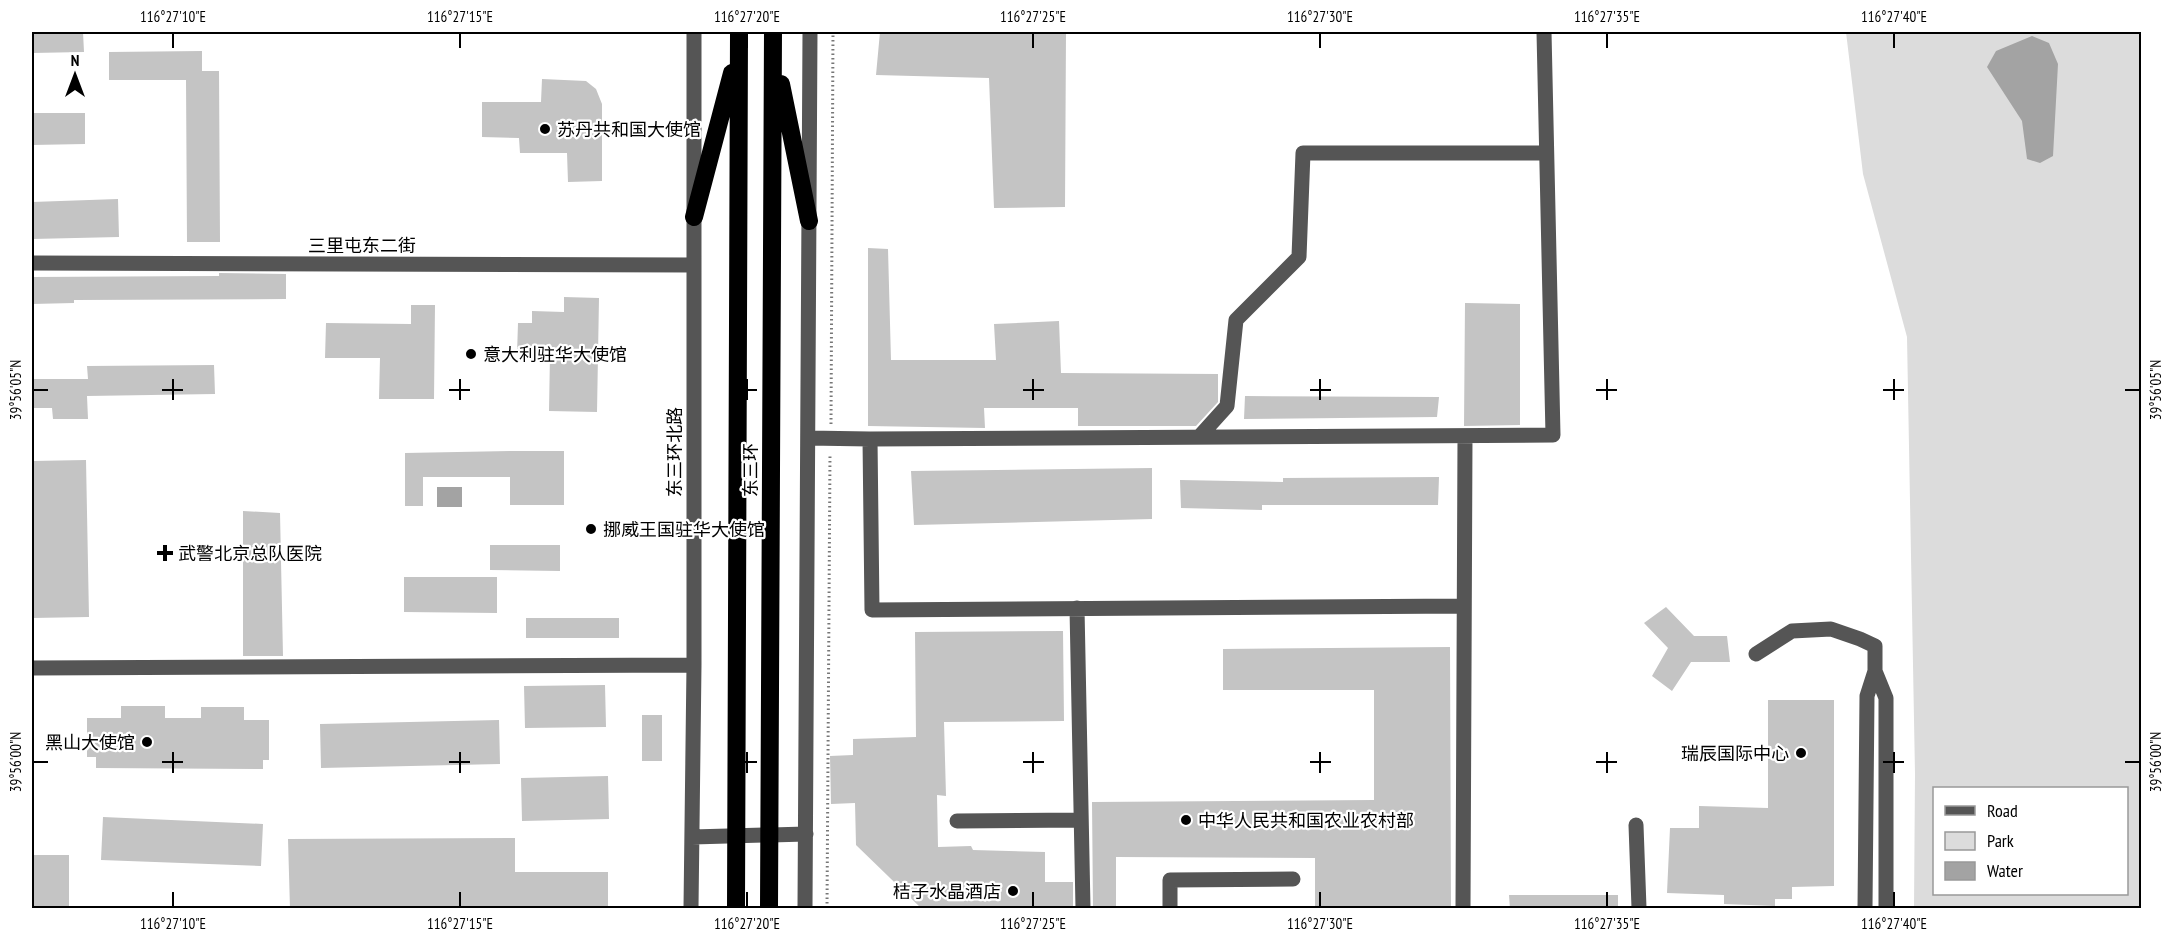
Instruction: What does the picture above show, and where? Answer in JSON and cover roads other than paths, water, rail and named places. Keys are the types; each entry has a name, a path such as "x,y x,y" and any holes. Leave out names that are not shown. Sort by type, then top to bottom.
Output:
{"highway":[{"path":"773,39 809,221"},
{"name":"东三环","path":"769,909 773,39"},
{"path":"694,217 739,40"},
{"name":"东三环","path":"736,909 739,40"}],"street":[{"name":"东三环北路","path":"691,909 694,664 694,32"},
{"path":"806,909 810,32"},
{"path":"808,438 1553,435 1544,32"},
{"path":"1199,436 1227,406 1236,320 1299,257 1303,153 1546,153"},
{"name":"三里屯东二街","path":"32,263 693,265"},
{"path":"1463,909 1465,436"},
{"path":"870,439 872,610 1464,606"},
{"path":"1077,608 1083,909"},
{"path":"1756,654 1792,631 1831,629 1875,646 1875,671 1867,696 1865,909"},
{"path":"32,668 694,664"},
{"path":"1875,671 1886,698 1886,909"},
{"path":"957,822 1081,820"},
{"path":"1636,825 1639,909"},
{"path":"692,837 806,834"},
{"path":"1170,909 1170,880 1293,879"}],"water":[{"path":"2032,36 2049,43 2058,64 2053,156 2040,163 2027,159 2022,121 1987,67 1996,51"},
{"path":"437,487 462,487 462,507 437,507"}],"place":[{"name":"苏丹共和国大使馆","path":"545,129"},
{"name":"意大利驻华大使馆","path":"471,354"},
{"name":"挪威王国驻华大使馆","path":"591,529"},
{"name":"武警北京总队医院","path":"165,553"},
{"name":"黑山大使馆","path":"147,742"},
{"name":"瑞辰国际中心","path":"1801,753"},
{"name":"中华人民共和国农业农村部","path":"1186,820"},
{"name":"桔子水晶酒店","path":"1013,891"}]}
